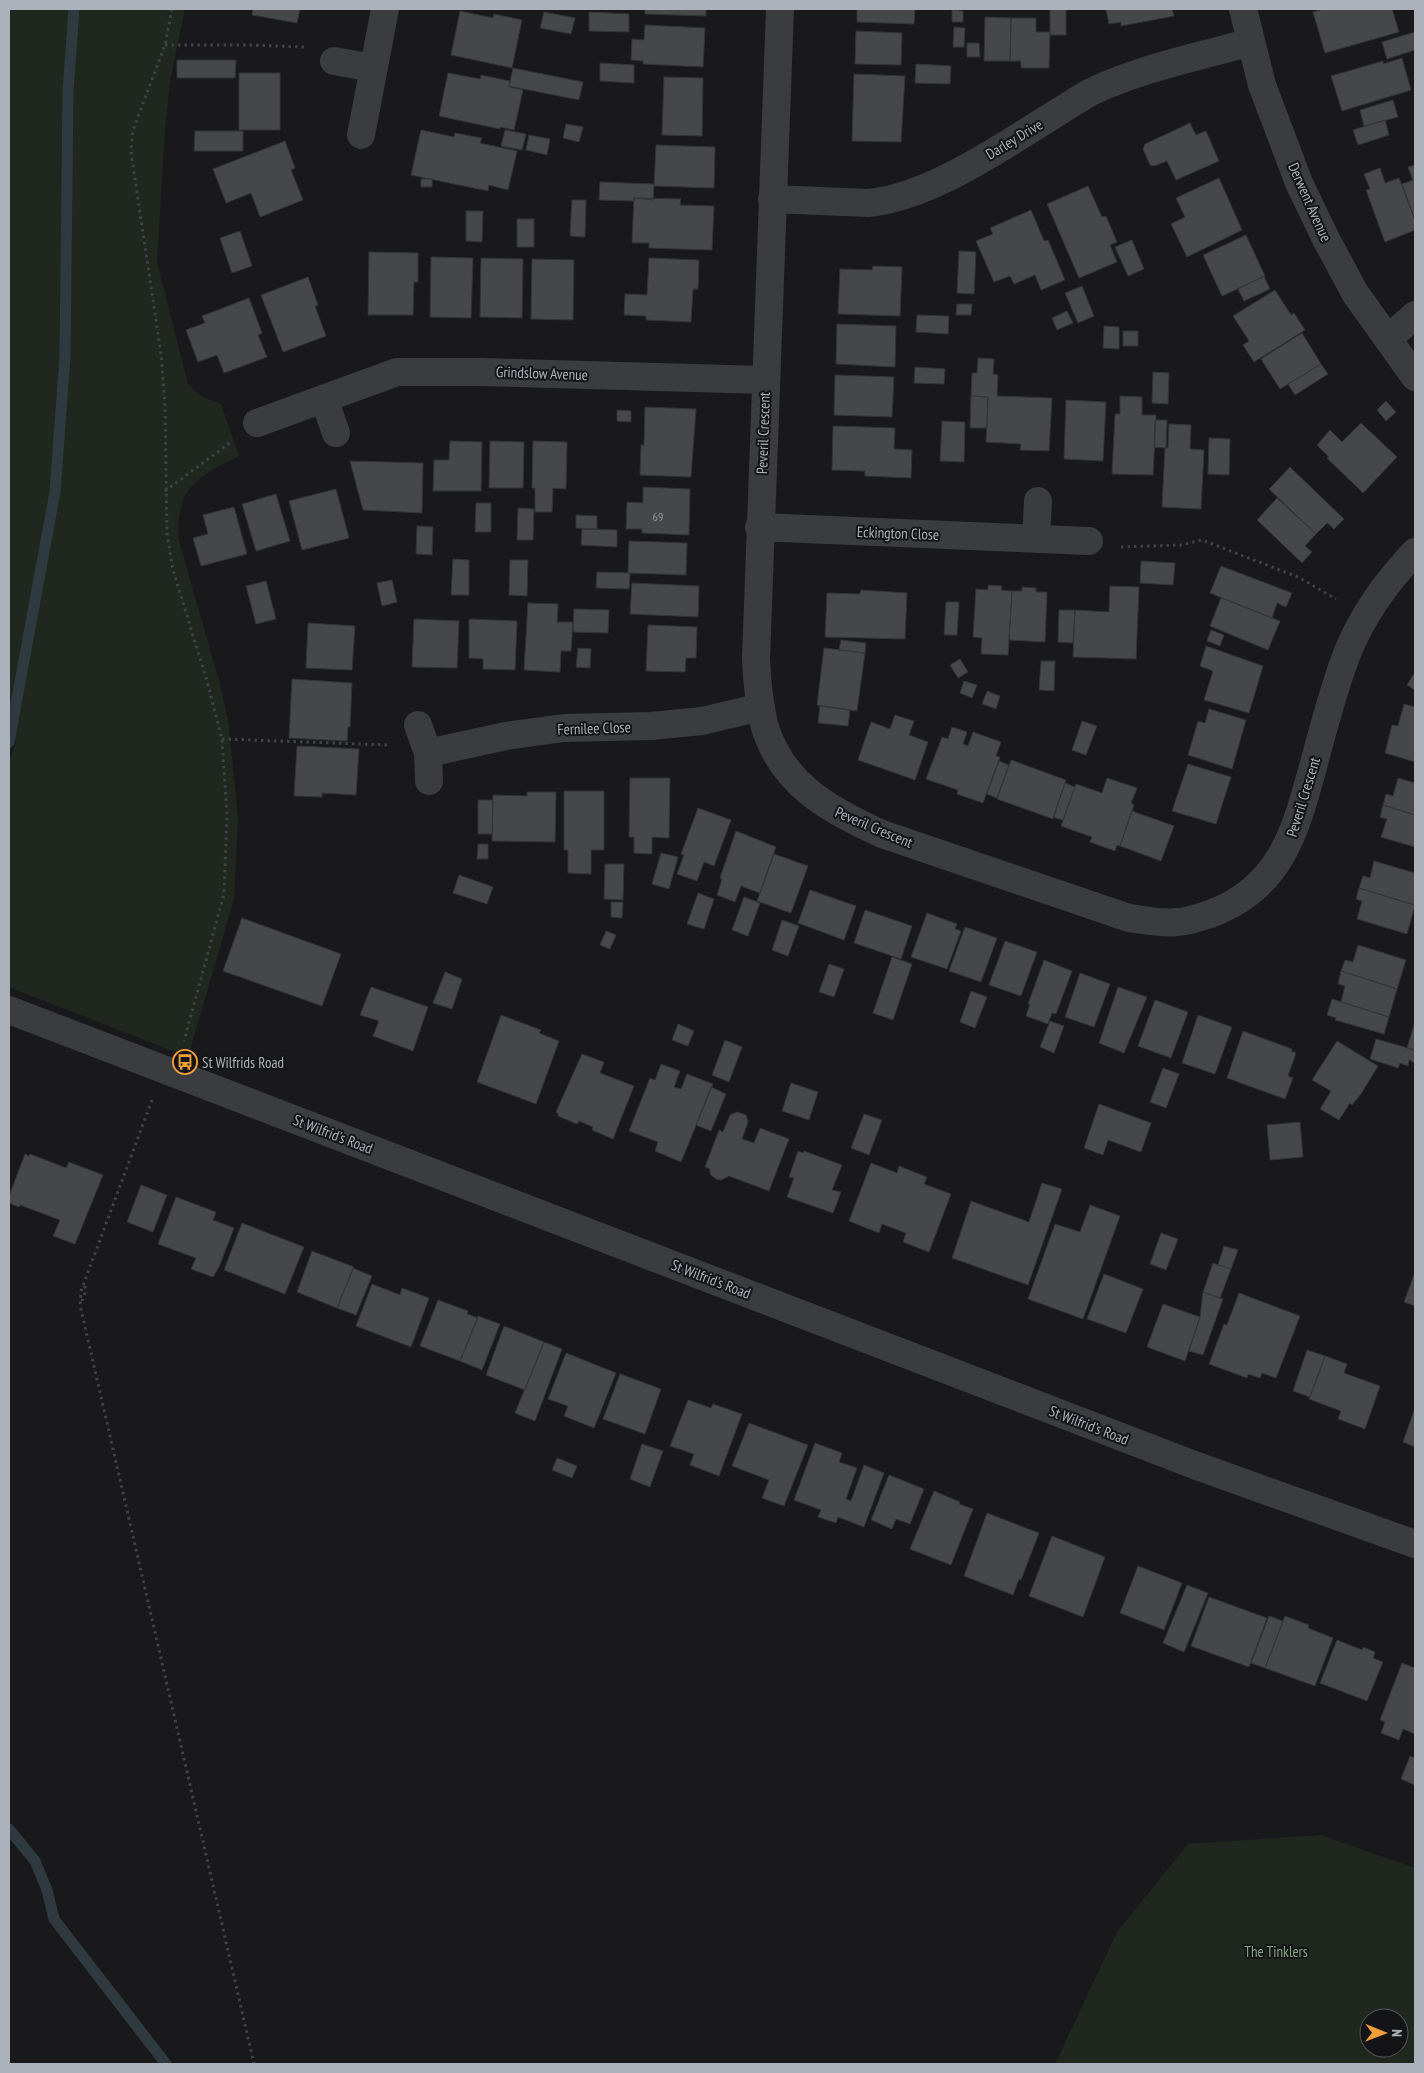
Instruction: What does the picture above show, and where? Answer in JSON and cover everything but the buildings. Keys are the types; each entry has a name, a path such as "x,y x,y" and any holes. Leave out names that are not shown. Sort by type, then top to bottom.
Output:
{"street":[{"path":"361,135 372,68 385,9"},
{"name":"Peveril Crescent","path":"780,9 759,527 756,659 760,707 774,748 791,774 816,799 843,817 882,834 1129,918 1157,922 1179,922 1224,908 1246,896 1266,879 1282,856 1291,839 1299,816 1348,653 1365,616 1394,574 1415,552"},
{"name":"Derwent Avenue","path":"1244,9 1262,85 1299,183 1355,293 1415,377"},
{"name":"Darley Drive","path":"772,199 868,203 883,202 918,191 942,181 1012,141 1089,93 1111,83 1251,42"},
{"path":"334,61 372,68"},
{"path":"1388,339 1415,315"},
{"name":"Grindslow Avenue","path":"257,423 396,372 534,373 765,380"},
{"path":"324,399 336,433"},
{"path":"1036,539 1038,501"},
{"name":"Eckington Close","path":"759,527 1089,541"},
{"name":"Fernilee Close","path":"424,742 564,728 650,726 702,721 760,707"},
{"path":"424,742 429,781"},
{"name":"St Wilfrid's Road","path":"9,1010 1197,1466 1415,1544"}],"path":[{"path":"172,9 165,45 133,130 131,152 161,354 165,406 167,534 173,570 207,681 222,739 227,814 224,894 169,1072 86,1280 85,1293 80,1306 254,2064"},
{"path":"165,45 297,47 317,49 315,57 334,61"},
{"path":"165,491 257,423"},
{"path":"1089,541 1112,542 1112,547 1181,545 1202,540 1298,577 1365,616"},
{"path":"222,739 424,742"}],"green space":[{"path":"9,9 185,9 170,81 157,262 188,384 200,396 221,404 239,456 200,478 191,487 180,509 178,523 179,541 218,677 228,719 238,818 234,899 188,1057 9,987 9,762 16,743 9,720"},
{"name":"The Tinklers","path":"1321,1835 1415,1868 1415,2064 1055,2064 1117,1932 1188,1844"}],"waterway":[{"path":"9,742 55,492 65,357 68,91 74,9"},
{"path":"9,1829 35,1861 47,1890 54,1919 166,2064"}],"place":[{"name":"St Wilfrids Road","path":"185,1062"}]}
